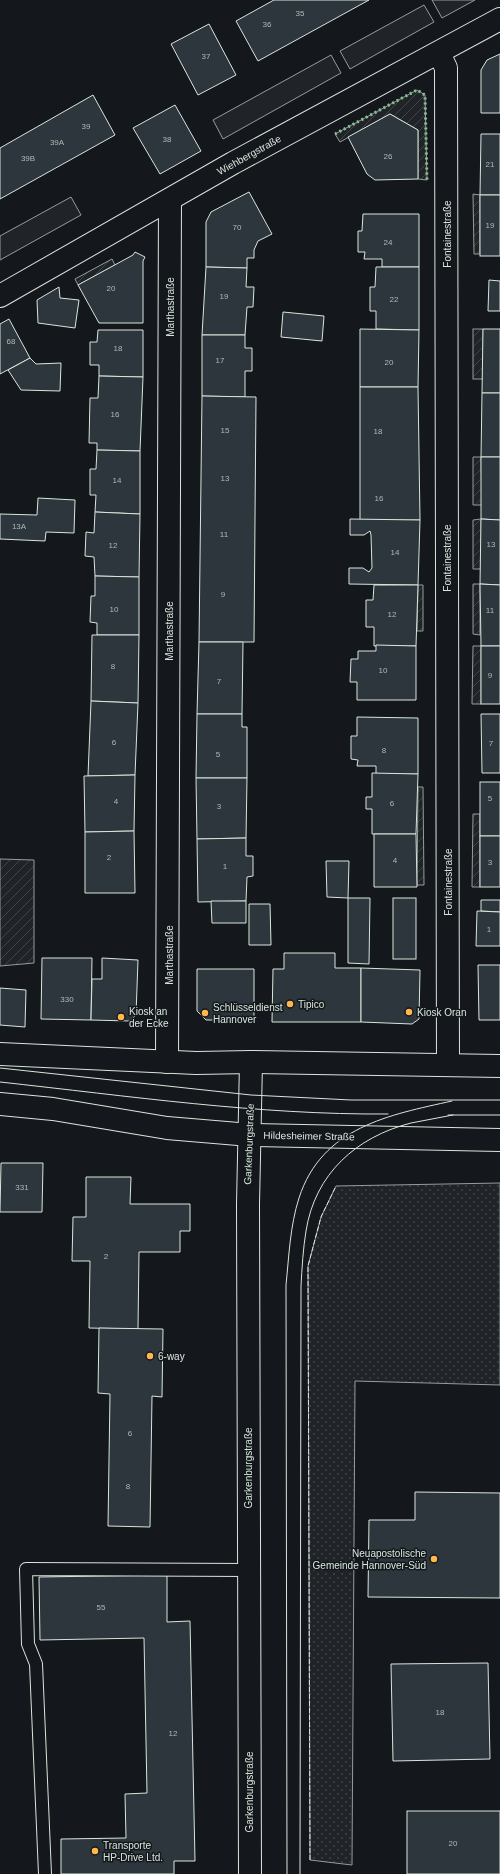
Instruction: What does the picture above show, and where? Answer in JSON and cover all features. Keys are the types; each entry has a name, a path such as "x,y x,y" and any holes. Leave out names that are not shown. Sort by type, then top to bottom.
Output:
{"street":[{"name":"Wiehbergstraße","path":"0,296 233,164 500,19"},
{"name":"Fontainestraße","path":"439,53 446,68 448,1065"},
{"name":"Marthastraße","path":"168,1062 170,200"},
{"path":"0,1054 168,1062 500,1066"},
{"name":"Garkenburgstraße","path":"250,1874 248,1204 251,1062"},
{"name":"Hildesheimer Straße","path":"0,1104 53,1109 167,1128 250,1135 500,1140"}],"lane":[{"path":"45,1874 36,1664 28,1644 26,1569 249,1570"}],"shaded area":[{"path":"432,0 475,0 442,18"},
{"path":"424,5 434,22 350,69 340,51"},
{"path":"331,55 341,73 223,139 213,120"},
{"path":"417,90 425,95 427,180 418,179 418,130 390,114 340,142 335,134"},
{"path":"473,194 480,195 480,254 474,254"},
{"path":"71,197 81,215 0,260 0,236"},
{"path":"112,259 115,265 78,285 75,279"},
{"path":"473,329 483,329 483,379 473,379"},
{"path":"473,457 481,457 482,505 473,505"},
{"path":"481,519 481,569 473,569 473,520"},
{"path":"473,584 480,584 480,635 473,634"},
{"path":"418,585 423,585 423,631 417,631"},
{"path":"473,646 481,646 481,704 472,704"},
{"path":"418,787 423,787 424,885 417,885"},
{"path":"473,814 480,814 480,887 472,887"},
{"path":"0,859 34,860 34,963 0,966"},
{"path":"500,1183 500,1385 355,1381 352,1865 310,1860 308,1266 321,1217 336,1186"}],"building":[{"path":"274,0 369,0 258,61 236,21"},
{"path":"209,24 236,75 198,95 171,44"},
{"path":"500,54 500,113 481,113 481,70 487,60"},
{"path":"93,95 115,135 0,199 0,148"},
{"path":"175,105 201,151 160,174 133,128"},
{"path":"390,114 418,130 418,179 375,180 367,174 348,137"},
{"path":"481,134 500,134 500,195 480,195"},
{"path":"249,192 272,234 258,241 254,250 254,258 247,258 247,268 206,267 206,222 211,212"},
{"path":"480,195 500,195 500,256 480,256"},
{"path":"363,214 419,214 419,267 382,267 382,259 364,259 365,252 358,252 358,231 362,231"},
{"path":"135,252 145,257 143,261 143,323 99,323 78,285 133,255"},
{"path":"206,267 247,268 246,287 254,287 253,307 247,307 245,335 202,335"},
{"path":"376,267 419,267 419,330 376,329 376,311 370,311 370,287 375,287"},
{"path":"489,280 500,281 500,311 488,311"},
{"path":"59,287 60,298 79,300 75,328 38,323 37,300"},
{"path":"283,312 324,316 322,341 281,337"},
{"path":"9,319 30,358 0,374 0,324"},
{"path":"360,329 419,330 418,387 360,387"},
{"path":"483,329 500,329 500,393 482,393"},
{"path":"98,330 143,330 143,377 99,376 99,365 90,365 90,342 97,342"},
{"path":"202,335 245,335 245,348 252,348 252,371 245,371 245,397 202,396"},
{"path":"30,358 36,364 61,363 60,391 21,390 8,370"},
{"path":"99,376 143,377 140,451 97,450 97,443 89,443 90,398 98,398"},
{"path":"360,387 418,387 420,520 360,520"},
{"path":"482,393 500,393 500,457 481,457"},
{"path":"202,396 256,397 254,642 199,642"},
{"path":"97,450 140,451 140,514 95,512 96,495 90,495 90,469 96,469"},
{"path":"481,457 500,457 500,520 481,519"},
{"path":"38,498 75,500 74,533 46,532 45,541 0,539 0,514 37,515"},
{"path":"95,512 140,514 139,577 95,576 94,557 85,556 86,532 94,533"},
{"path":"350,519 420,520 418,585 349,584 349,568 363,568 369,572 372,568 370,531 364,535 350,535"},
{"path":"481,519 500,520 500,585 480,584"},
{"path":"95,576 139,577 139,635 97,635 97,623 90,622 91,596 95,596"},
{"path":"480,584 500,585 500,646 481,646"},
{"path":"374,585 418,585 416,646 374,646 374,627 366,627 366,600 373,600"},
{"path":"92,635 139,635 138,703 91,701"},
{"path":"199,642 243,642 242,714 197,714"},
{"path":"376,645 416,646 416,700 357,700 357,682 350,682 351,659 358,659 358,651 376,651"},
{"path":"481,646 500,646 500,704 481,704"},
{"path":"91,701 138,703 135,775 88,776"},
{"path":"197,714 242,714 242,727 247,727 247,778 196,778"},
{"path":"481,714 500,714 500,773 482,773"},
{"path":"357,717 418,718 418,774 376,774 376,766 357,766 358,760 351,759 351,736 357,736"},
{"path":"372,773 418,774 416,834 372,834 372,809 366,809 366,797 372,797"},
{"path":"135,775 134,831 85,832 84,776"},
{"path":"196,778 247,778 246,838 197,839"},
{"path":"480,782 500,782 500,836 480,836"},
{"path":"134,831 135,893 85,893 85,832"},
{"path":"374,834 416,834 417,887 374,887"},
{"path":"480,836 500,836 500,887 480,887"},
{"path":"246,838 246,856 253,856 253,876 247,877 246,901 198,902 197,839"},
{"path":"326,861 349,861 348,898 327,897"},
{"path":"348,898 370,898 369,964 348,963"},
{"path":"393,898 416,898 416,959 393,959"},
{"path":"481,900 500,900 500,912 481,911"},
{"path":"211,901 246,901 246,923 212,923"},
{"path":"249,904 270,904 271,945 249,945"},
{"path":"477,911 500,912 500,946 476,946"},
{"path":"284,953 335,953 335,968 361,968 361,1022 272,1022 273,969 284,969"},
{"path":"42,958 92,958 91,1020 41,1019"},
{"path":"102,958 138,960 136,1015 130,1021 91,1020 92,979 102,979"},
{"path":"478,965 500,965 500,1020 479,1020"},
{"path":"361,968 420,970 419,1019 412,1024 361,1022"},
{"path":"197,969 254,969 254,1020 206,1020 197,1011"},
{"path":"0,988 26,990 25,1027 0,1025"},
{"path":"1,1163 43,1163 42,1212 0,1212"},
{"path":"86,1177 131,1177 130,1204 190,1204 190,1231 180,1231 180,1252 139,1252 138,1329 89,1328 90,1261 72,1261 73,1217 86,1217"},
{"path":"99,1328 163,1329 162,1397 152,1396 150,1527 108,1526 110,1394 98,1393"},
{"name":"Neuapostolische Gemeinde Hannover-Süd","path":"415,1492 500,1493 500,1598 368,1597 369,1520 415,1520"},
{"path":"167,1575 167,1622 190,1621 195,1861 174,1861 174,1874 61,1874 61,1839 126,1838 125,1794 147,1793 144,1638 40,1640 39,1577"},
{"path":"488,1663 490,1759 393,1761 391,1664"},
{"path":"407,1811 500,1811 500,1874 407,1874"}],"tram line":[{"path":"0,1068 251,1095 351,1100 500,1100"},
{"path":"0,1082 145,1099 242,1108 388,1114"},
{"path":"287,1874 286,1285 290,1241 296,1209 299,1198 310,1174 324,1155 341,1140 360,1128 382,1119 452,1101"},
{"path":"448,1115 500,1115"},
{"path":"300,1874 301,1286 306,1231 318,1192 329,1175 341,1161 356,1148 391,1129 411,1123 453,1115"}],"hedge":[{"path":"335,134 417,90 425,95 427,180"}],"fence":[{"path":"310,1860 308,1266 321,1217 336,1186"}],"place":[{"name":"Tipico","path":"290,1004"},
{"name":"Kiosk Oran","path":"409,1012"},
{"name":"Schlüsseldienst Hannover","path":"205,1013"},
{"name":"Kiosk an der Ecke","path":"121,1017"},
{"name":"6-way","path":"150,1356"},
{"name":"Neuapostolische Gemeinde Hannover-Süd","path":"434,1559"},
{"name":"Transporte HP-Drive Ltd.","path":"95,1851"}]}
